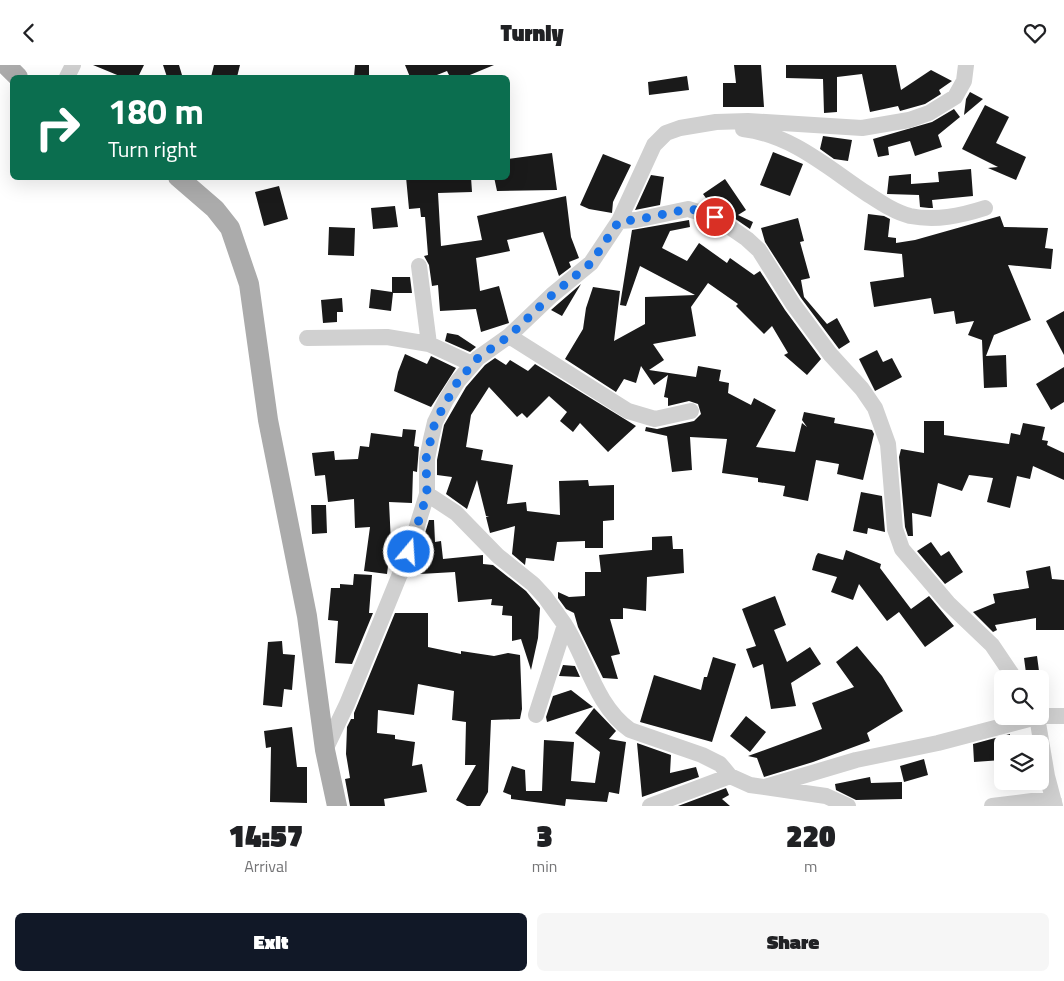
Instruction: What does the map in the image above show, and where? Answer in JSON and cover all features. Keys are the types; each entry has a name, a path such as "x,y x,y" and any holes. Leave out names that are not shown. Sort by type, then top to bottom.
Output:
{"main road":[{"path":"6,65 16,75"},
{"path":"181,180 215,209 230,229 248,284 268,420 307,616 325,750 337,806"}],"street":[{"path":"325,750 391,599 427,494 426,459 435,422 458,381 472,364 509,336 552,295 591,263 619,221 654,145 666,133 680,128 711,123 748,121 839,128 886,125 929,113 946,104 960,90 966,65"},
{"path":"711,123 762,132 786,141 884,205 908,215 920,218 958,217 985,208"},
{"path":"619,221 636,220 688,209 696,210 732,229 759,250 798,310 830,354 862,389 875,407 888,444 895,529 902,549 948,603 992,645 1009,670"},
{"path":"419,266 429,343"},
{"path":"509,336 628,411 655,419 691,411"},
{"path":"307,338 387,337 429,343 472,364"},
{"path":"427,494 456,513 498,556 534,585 545,597 576,642 610,714 620,723 638,733 708,757 720,764 730,776 750,785 826,796 848,806"},
{"path":"536,715 565,625"},
{"path":"1049,717 1064,716"},
{"path":"765,787 856,760 938,743 1007,725"},
{"path":"992,806 1032,801 1055,804 1047,776 1038,725"},
{"path":"650,806 730,776"}],"building":[{"path":"93,65 144,65 139,75 117,75"},
{"path":"163,65 179,65 182,75 166,75"},
{"path":"214,65 240,65 238,75 212,75"},
{"path":"355,65 369,65 369,75 354,75"},
{"path":"405,65 494,65 470,75 449,75 447,71 437,75 409,75"},
{"path":"734,65 761,65 764,107 723,107 723,83 736,83"},
{"path":"786,65 896,65 901,90 931,70 952,81 939,90 941,94 925,104 900,111 898,106 870,112 862,74 837,77 837,112 824,113 823,79 786,78"},
{"path":"687,76 689,90 649,95 648,82"},
{"path":"970,92 983,99 964,115 966,99"},
{"path":"985,105 1009,117 996,143 1026,157 1016,180 988,168 998,167 962,149"},
{"path":"954,109 960,117 938,135 942,147 915,156 910,141 888,147 889,155 878,157 873,139 932,122"},
{"path":"823,136 852,140 848,161 834,159 820,149"},
{"path":"773,152 803,164 790,196 760,185"},
{"path":"552,153 557,190 497,191 495,180 510,180 510,159"},
{"path":"603,154 631,165 613,202 612,213 589,209 580,205"},
{"path":"971,169 973,196 932,200 933,208 920,207 919,195 887,194 889,176 911,174 911,184 939,182 938,172"},
{"path":"651,175 664,177 660,205 635,210"},
{"path":"725,179 746,210 738,215 753,222 750,229 721,209 711,205 703,194"},
{"path":"406,180 471,180 472,192 438,193 441,246 482,240 477,216 566,196 571,237 579,258 569,262 571,267 559,276 543,232 507,240 510,251 476,258 480,291 499,286 509,323 481,332 476,309 440,311 438,285 432,286 429,265 424,256 428,255 425,217 421,217 420,208 409,209"},
{"path":"279,186 288,219 264,226 255,192"},
{"path":"395,206 398,227 373,229 371,208"},
{"path":"868,214 884,216 890,219 888,237 896,238 896,243 915,240 1000,216 1004,227 1048,228 1045,248 1053,249 1051,269 1008,265 1031,320 994,335 986,356 1006,355 1007,387 984,388 982,340 968,335 974,321 956,324 954,311 934,314 931,298 874,307 870,282 904,277 902,254 864,250"},
{"path":"798,218 804,241 800,242 810,278 801,280 804,297 827,324 837,318 850,342 839,349 801,298 765,242 761,228"},
{"path":"689,220 690,227 670,231 662,248 687,261 699,243 727,263 730,258 754,275 760,271 785,310 821,359 807,375 784,355 788,353 772,326 764,334 736,306 738,304 708,283 691,307 696,336 653,344 664,360 649,370 696,377 698,366 721,370 719,381 729,383 728,393 751,405 754,398 776,410 756,447 795,452 802,423 807,427 802,420 804,412 835,418 834,423 872,430 874,434 863,480 837,474 839,464 816,460 808,501 783,496 785,486 758,482 758,478 722,473 727,439 690,437 692,470 672,472 667,436 645,431 646,427 657,429 694,421 701,414 698,404 689,401 668,406 668,398 664,397 668,375 654,385 641,366 636,383 624,379 616,392 565,359 583,329 586,308 593,287 620,291 614,341 645,324 645,297 695,295 640,266 626,306 620,305 632,230"},
{"path":"329,227 355,228 354,256 328,255"},
{"path":"392,277 410,277 412,293 393,293 391,311 369,308 371,289 392,292"},
{"path":"581,284 562,316 551,310 559,303"},
{"path":"342,298 343,312 337,312 337,322 323,323 321,300"},
{"path":"1064,311 1064,355 1046,321"},
{"path":"447,333 458,335 476,347 470,352 445,341"},
{"path":"877,350 883,362 892,358 902,377 875,391 859,359"},
{"path":"405,354 427,364 431,356 456,368 431,407 394,391 398,372"},
{"path":"495,358 506,365 510,360 528,371 535,364 636,426 608,452 580,423 573,432 560,421 567,412 549,396 527,418 522,413 517,417 489,387 471,415 466,447 483,450 481,460 513,465 507,504 526,502 527,511 560,515 559,481 588,480 589,486 614,485 614,520 603,521 603,548 585,548 585,541 557,542 554,561 526,558 525,565 512,554 515,526 490,533 486,517 489,517 486,516 477,480 467,509 446,494 452,477 437,475 437,460 444,425 466,387 485,365"},
{"path":"1064,367 1064,402 1051,410 1036,384"},
{"path":"924,421 944,421 944,435 1009,444 1011,433 1020,435 1023,423 1045,427 1042,440 1048,441 1047,445 1064,453 1064,480 1033,466 1030,479 1017,476 1010,508 987,502 993,478 969,475 962,491 938,483 931,517 912,513 913,536 908,536 905,527 899,457 901,449 924,453"},
{"path":"403,429 416,430 414,446 419,447 417,472 413,471 412,503 389,502 391,543 387,574 364,571 370,527 355,528 354,499 328,502 325,475 315,476 312,453 334,451 335,460 358,459 360,446 369,447 371,433 402,437"},
{"path":"861,492 882,496 885,532 868,528 867,534 853,531"},
{"path":"311,505 326,505 327,533 312,534"},
{"path":"429,520 434,520 435,542 441,541 443,559 483,555 483,564 493,565 526,591 540,608 538,638 531,670 521,639 512,641 512,616 502,615 503,606 491,605 492,599 458,602 455,572 420,574 419,553"},
{"path":"672,536 673,549 683,549 684,573 647,577 646,611 623,608 623,619 610,619 620,654 611,656 618,679 603,678 578,627 574,613 566,609 558,598 558,592 569,597 585,596 585,572 601,572 599,555 652,550 652,537"},
{"path":"931,542 941,556 949,551 963,572 945,584 917,551"},
{"path":"846,550 881,564 880,568 911,609 929,596 954,626 925,647 899,612 887,621 859,584 853,600 831,592 837,577 812,570 816,556 818,553 843,560"},
{"path":"1050,566 1052,579 1064,580 1064,630 1036,630 1036,618 995,625 997,630 993,632 973,612 995,603 993,594 1029,588 1026,571"},
{"path":"354,574 372,575 369,613 373,613 352,664 335,663 338,621 328,620 331,588 340,588 340,584 353,585"},
{"path":"775,596 786,625 774,630 787,662 810,647 821,664 791,683 796,706 771,709 763,664 753,668 746,649 756,646 742,609"},
{"path":"395,613 428,613 428,647 461,654 461,651 494,656 508,653 520,655 522,709 520,719 491,720 488,792 480,806 467,806 456,800 476,765 465,765 466,722 452,720 454,691 418,684 414,715 378,710 377,733 395,735 395,739 415,742 412,766 422,764 427,792 384,799 385,806 350,806 345,779 350,778 346,754 347,727 351,719 354,719 354,713"},
{"path":"282,641 283,654 295,655 292,690 284,689 282,707 263,705 268,642"},
{"path":"857,646 882,676 903,711 867,733 870,741 813,762 764,777 757,758 748,756 822,729 812,703 854,687 836,662"},
{"path":"1037,656 1039,670 1026,670 1024,658"},
{"path":"713,657 736,664 712,742 640,722 654,675 701,690 704,677 707,677"},
{"path":"563,665 575,666 580,677 559,676"},
{"path":"571,690 593,707 547,722 546,717 553,696"},
{"path":"594,708 616,731 609,739 626,742 619,794 609,792 607,802 566,799 565,806 511,799 511,795 503,792 512,766 525,770 526,791 542,791 544,740 574,742 571,781 595,783 600,752 575,733"},
{"path":"746,716 766,732 750,752 730,736"},
{"path":"292,727 297,767 307,767 307,803 270,802 271,747 266,748 264,731"},
{"path":"994,738 994,761 974,762 973,744"},
{"path":"637,743 671,755 670,773 696,767 699,777 642,797"},
{"path":"924,759 928,775 904,782 900,766"},
{"path":"870,777 871,783 902,782 902,799 856,800 836,790 835,784"},
{"path":"726,788 729,795 722,799 730,806 678,806"}],"route":[{"path":"409,552 427,494 426,459 435,422 458,381 478,358 509,336 552,295 591,263 619,221 636,220 688,209 704,212 715,217"}]}
